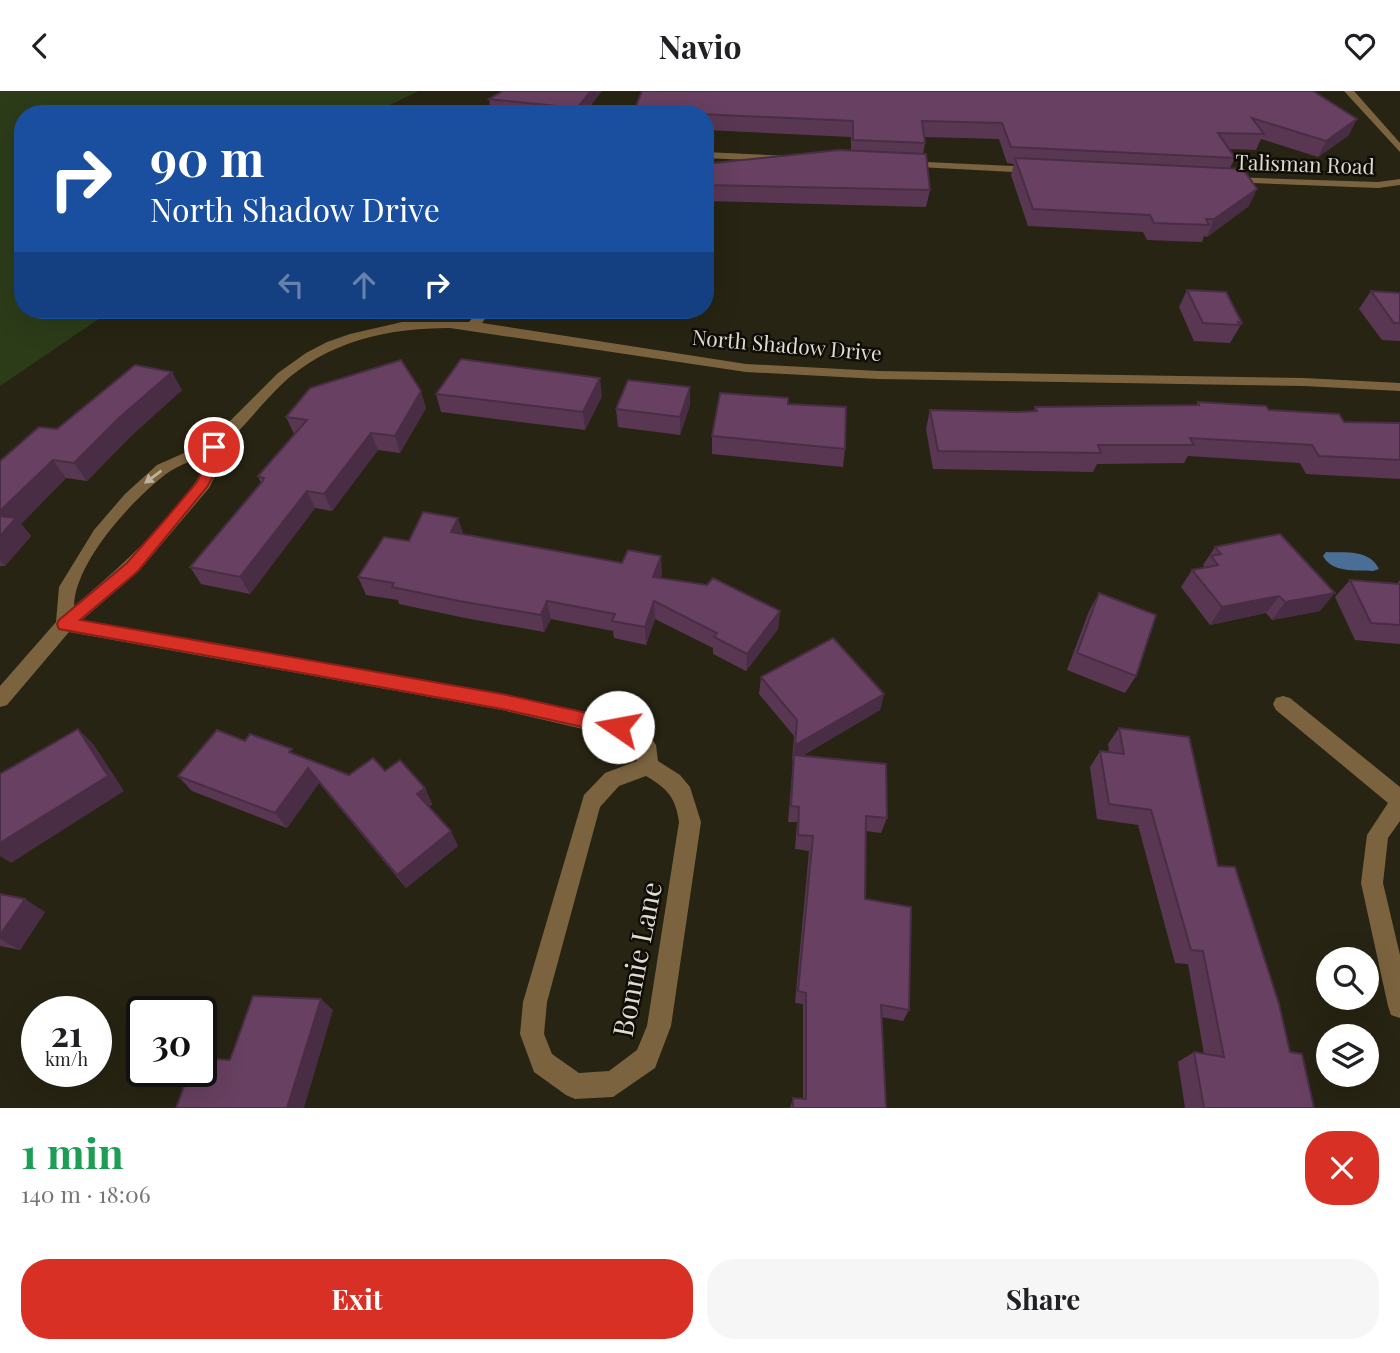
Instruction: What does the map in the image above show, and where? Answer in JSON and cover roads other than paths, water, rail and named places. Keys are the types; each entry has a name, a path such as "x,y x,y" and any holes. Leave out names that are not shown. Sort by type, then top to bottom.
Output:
{"street":[{"name":"Talisman Road","path":"1349,91 1400,149"},
{"path":"714,155 797,159"},
{"path":"894,164 1051,171"},
{"name":"Talisman Road","path":"1214,179 1378,185 1400,182"},
{"path":"473,326 478,319"},
{"name":"North Shadow Drive","path":"65,624 67,589 117,513 148,479 177,460 214,447 292,368 331,346 365,334 404,325 445,323 473,326 746,368 878,375 1304,381 1400,387"},
{"name":"North Shadow Drive","path":"0,699 65,624 133,567 162,533 202,484 213,464 214,447"},
{"path":"65,624 502,702 618,727 638,734 646,745 648,766"},
{"path":"1283,704 1400,802 1378,835 1372,883 1400,1006"},
{"name":"Bonnie Lane","path":"648,766 676,783 688,803 690,822 659,1026 646,1059 613,1084 575,1086 543,1063 532,1034 535,1002 591,802 612,779 648,766"}],"water":[{"path":"1326,552 1363,555 1379,569 1373,571 1338,568 1323,556"}]}
